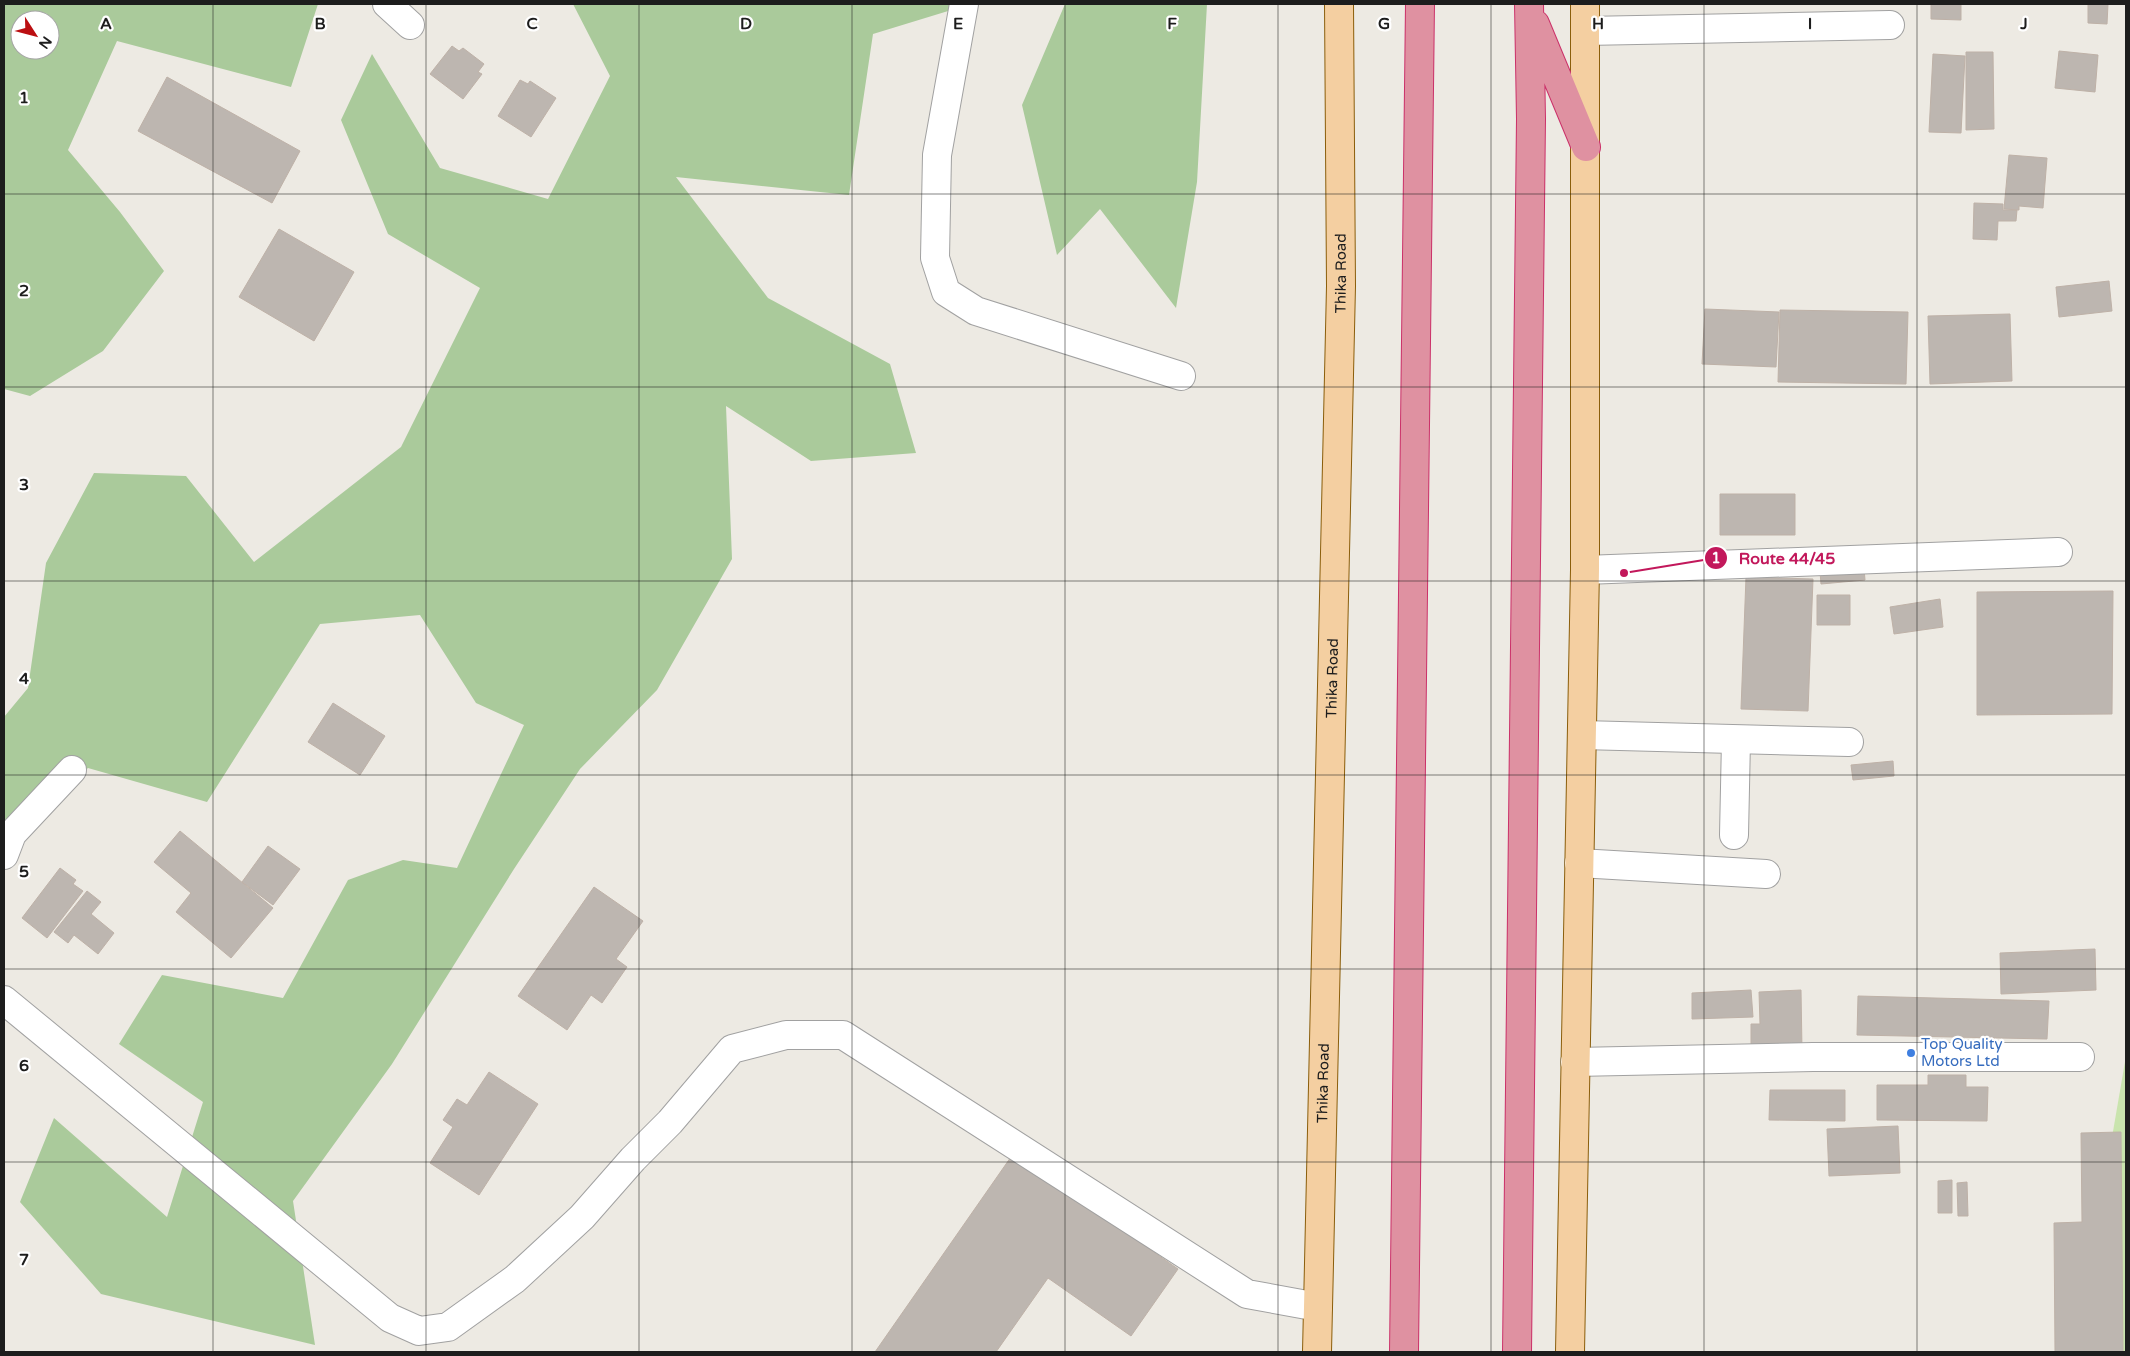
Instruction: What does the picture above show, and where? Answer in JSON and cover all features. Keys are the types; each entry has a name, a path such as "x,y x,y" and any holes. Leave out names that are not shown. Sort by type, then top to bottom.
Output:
{"highway":[{"path":"1404,1352 1420,4"},
{"path":"1529,6 1586,147"},
{"path":"1517,1352 1531,119 1529,6"}],"main road":[{"name":"Thika Road","path":"1317,1352 1341,286 1339,4"},
{"path":"1570,1352 1584,570 1585,4"}],"lane":[{"path":"387,4 410,25"},
{"path":"964,4 937,155 935,258 946,292 976,311 1181,376"},
{"path":"1585,31 1890,25"},
{"path":"1584,570 2058,552"},
{"path":"1582,735 1849,742"},
{"path":"1734,835 1736,740"},
{"path":"4,856 12,834 72,770"},
{"path":"1579,863 1766,874"},
{"path":"4,1000 390,1318 418,1331 448,1327 516,1279 582,1217 670,1122 732,1048 786,1035 843,1035 1247,1294 1318,1307"},
{"path":"1575,1062 1813,1057 2080,1057"}],"green space":[{"path":"4,4 318,4 291,87 117,41 68,150 120,212 164,271 103,351 30,396 4,389"},
{"path":"573,4 971,4 873,34 849,195 676,177 768,298 890,364 916,453 811,461 726,406 732,559 657,690 580,769 514,869 392,1064 293,1201 315,1345 101,1294 20,1202 54,1118 167,1217 203,1102 119,1044 162,975 283,998 348,880 403,860 457,868 524,725 476,703 420,615 320,624 207,802 88,768 4,839 4,717 28,688 46,563 94,473 186,476 254,562 401,447 480,288 388,234 341,120 372,54 440,168 548,199 610,76"},
{"path":"1065,4 1207,4 1197,182 1176,308 1100,209 1057,255 1022,105"},
{"path":"2126,1056 2126,1352 2075,1352"}],"building":[{"path":"1931,4 1961,4 1961,20 1931,19"},
{"path":"2088,4 2108,4 2107,24 2088,23"},
{"path":"452,46 459,51 463,48 484,64 478,72 482,74 463,99 430,74"},
{"path":"2059,51 2098,55 2095,92 2055,88"},
{"path":"1966,52 1993,52 1994,129 1966,130"},
{"path":"1933,54 1965,56 1961,133 1929,132"},
{"path":"167,77 300,151 272,203 138,131"},
{"path":"520,80 528,84 530,81 556,98 531,137 498,116"},
{"path":"2009,155 2047,158 2043,208 2019,206 2019,210 2004,209"},
{"path":"1974,203 2003,204 2003,210 2017,210 2016,221 1998,221 1997,240 1973,239"},
{"path":"279,229 354,272 314,341 239,297"},
{"path":"2109,281 2112,311 2059,317 2056,287"},
{"path":"1705,309 1779,312 1776,367 1702,364"},
{"path":"1780,310 1908,312 1906,384 1778,382"},
{"path":"2010,314 2012,381 1930,384 1928,316"},
{"path":"1720,494 1795,494 1795,535 1720,535"},
{"path":"1864,568 1865,580 1821,584 1820,572"},
{"path":"1746,577 1813,579 1808,711 1741,709"},
{"path":"2113,591 2112,714 1977,715 1977,592"},
{"path":"1817,595 1850,595 1850,625 1817,625"},
{"path":"1940,599 1943,627 1894,634 1890,607"},
{"path":"333,703 385,736 360,775 308,742"},
{"path":"1893,761 1894,776 1853,780 1851,765"},
{"path":"180,831 273,908 231,958 176,912 191,893 154,862"},
{"path":"268,846 300,869 273,905 242,882"},
{"path":"60,868 76,880 73,884 83,891 47,938 22,918"},
{"path":"594,887 643,921 616,959 627,967 602,1003 591,995 567,1030 518,996"},
{"path":"87,891 101,902 91,914 114,933 98,954 74,935 68,943 54,932"},
{"path":"2095,949 2096,990 2001,994 2000,953"},
{"path":"1751,990 1753,1017 1692,1019 1692,993"},
{"path":"1801,990 1802,1050 1751,1052 1751,1024 1760,1024 1759,992"},
{"path":"1858,996 2049,1001 2047,1039 1857,1035"},
{"path":"489,1072 538,1104 479,1195 430,1163 453,1127 443,1120 457,1099 467,1105"},
{"path":"1928,1075 1966,1075 1966,1087 1988,1087 1987,1121 1877,1120 1877,1085 1928,1085"},
{"path":"1770,1090 1845,1090 1845,1121 1769,1120"},
{"path":"1898,1126 1900,1173 1829,1176 1827,1129"},
{"path":"2121,1132 2123,1352 2055,1352 2054,1223 2082,1222 2081,1133"},
{"path":"1013,1154 1178,1269 1131,1336 1048,1278 996,1352 875,1352"},
{"path":"1952,1180 1952,1213 1938,1213 1938,1181"},
{"path":"1967,1182 1968,1216 1958,1216 1957,1183"}],"place":[{"name":"Route 44/45","path":"1624,573"},
{"name":"Top Quality Motors Ltd","path":"1911,1053"}]}
